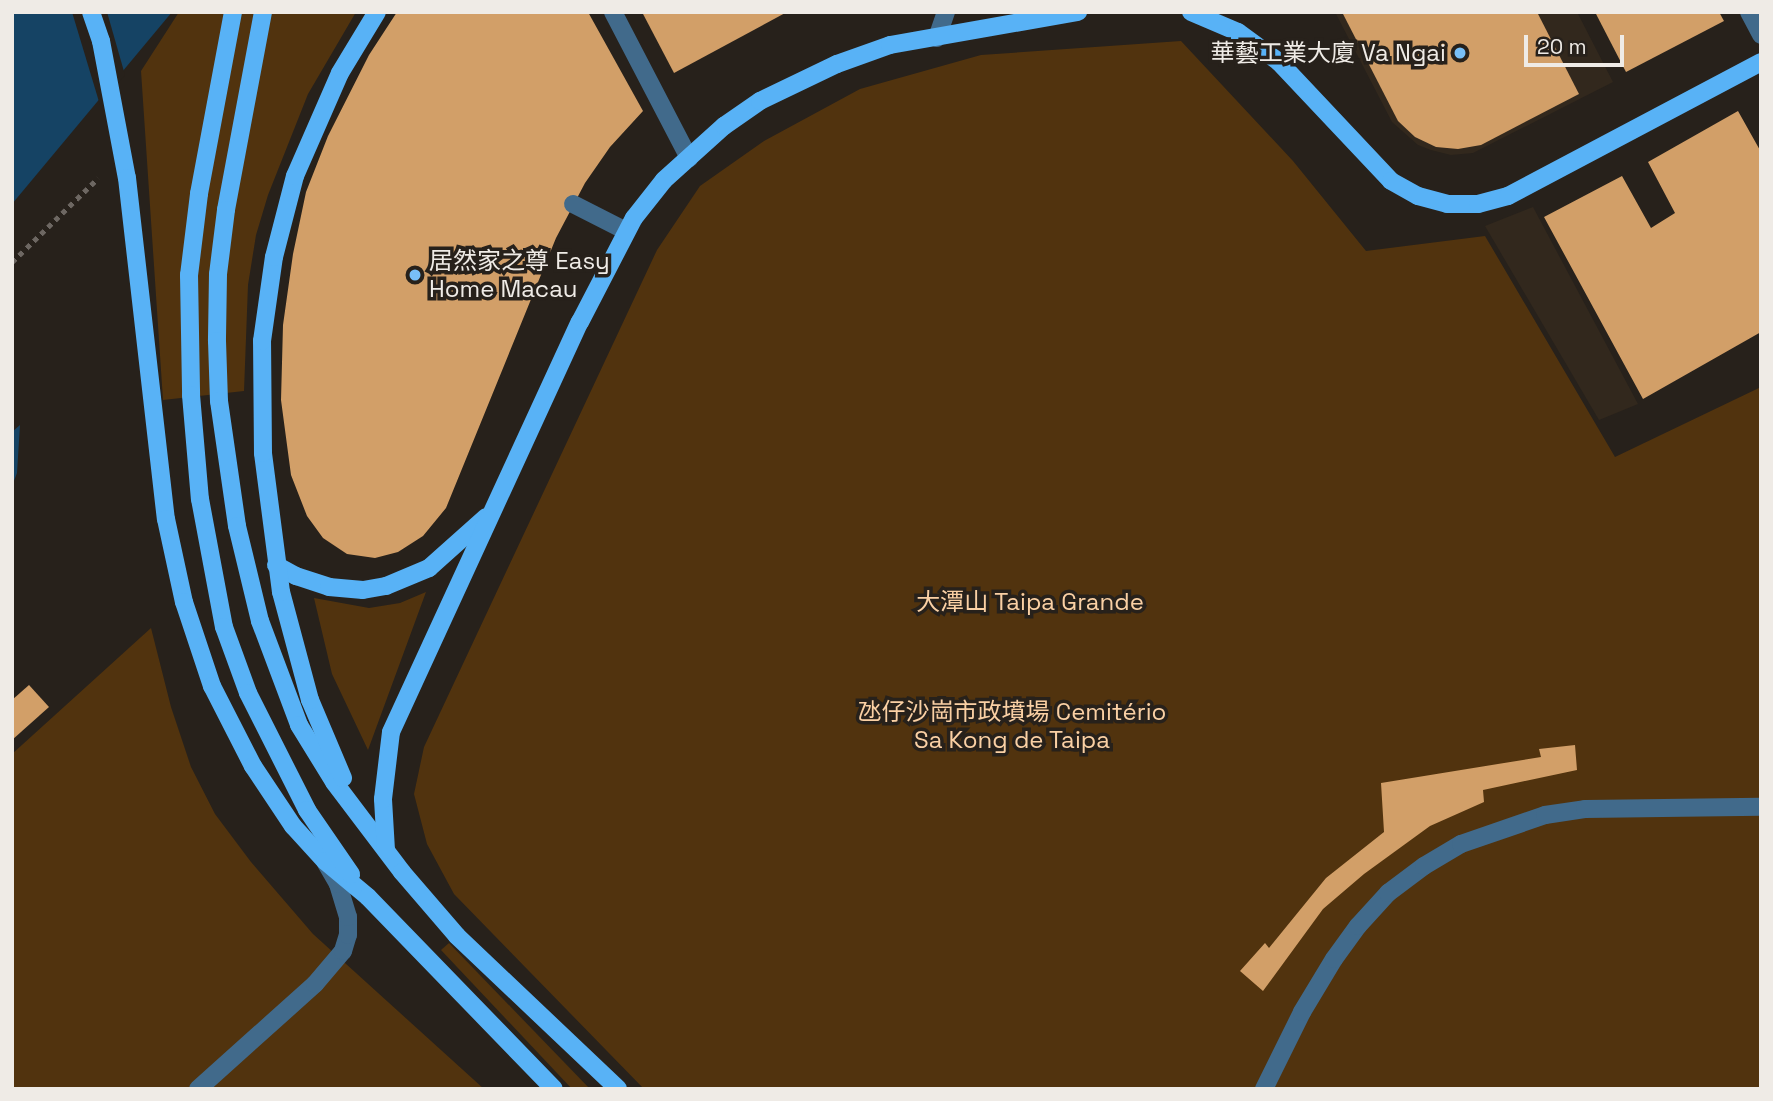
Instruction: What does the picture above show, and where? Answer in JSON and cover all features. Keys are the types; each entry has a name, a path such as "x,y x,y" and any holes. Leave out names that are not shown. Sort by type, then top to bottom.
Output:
{"main road":[{"path":"91,12 101,41 127,178 166,519 184,603 212,686 253,766 293,826 325,861 368,897 554,1089"},
{"path":"233,12 199,194 189,275 191,396 200,499 224,627 248,693 307,810 368,897"},
{"path":"263,12 226,210 218,274 219,401 237,526 260,621 299,725 334,782 419,895 457,936 618,1089"},
{"path":"377,12 340,73 305,150 279,230 268,285 260,397 263,453 276,565 289,629 310,700 343,777 386,850"},
{"path":"386,850 383,799 391,732 580,322 626,231 664,180 724,126 760,101 800,80 890,46 1078,12"},
{"path":"1191,12 1212,15 1279,62 1391,181 1418,197 1447,204 1478,204 1508,196 1761,62"},
{"path":"276,565 296,576 329,587 363,590 386,586 429,569 494,509"}],"street":[{"path":"613,12 689,158"},
{"path":"937,38 946,12"},
{"path":"1749,12 1761,35"},
{"path":"573,204 626,231"},
{"path":"1264,1089 1302,1012 1334,958 1358,926 1397,887 1461,844 1545,815 1585,809 1761,807"},
{"path":"198,1089 315,984 342,951 348,935 348,917 338,884 325,861"}],"path":[{"path":"12,262 97,178"}],"shaded area":[{"name":"華藝工業大廈 Va Ngai","path":"1335,12 1577,12 1613,82 1473,153 1451,155 1431,150 1418,145 1392,122"},
{"path":"1533,207 1638,404 1599,420 1485,226"}],"green space":[{"path":"179,12 356,12 308,94 268,195 256,235 248,285 244,391 163,400 141,71"},
{"name":"氹仔沙崗市政墳場 Cemitério Sa Kong de Taipa","path":"1181,41 1293,161 1366,251 1485,236 1615,457 1761,387 1761,1089 644,1089 454,894 427,844 414,794 424,747 657,250 700,186 764,141 860,89 981,55"},
{"path":"426,592 368,750 332,674 314,598 369,608 400,603"},
{"path":"151,628 171,707 191,767 215,814 251,862 313,934 484,1089 12,1089 12,754"},
{"path":"449,943 590,1089 572,1089 441,950"}],"water":[{"path":"12,12 172,12 12,204"},
{"path":"20,425 17,473 12,486 12,432"}],"pier":[{"path":"72,12 107,12 125,75 100,105"}],"building":[{"name":"居然家之尊 Easy Home Macau","path":"397,12 588,12 643,111 610,147 585,183 556,238 446,508 423,536 398,552 375,558 347,554 323,538 307,516 291,475 281,400 283,325 293,254 306,192 328,136 369,55"},
{"path":"642,12 787,12 674,73"},
{"name":"華藝工業大廈 Va Ngai","path":"1342,12 1537,12 1579,94 1481,145 1458,149 1436,147 1415,137 1398,121"},
{"path":"1595,12 1719,12 1724,21 1626,72"},
{"path":"1738,111 1761,152 1761,332 1643,399 1544,217 1622,176 1651,228 1675,213 1648,162"},
{"path":"29,685 49,707 12,740 12,700"},
{"path":"1575,745 1577,770 1483,790 1484,802 1430,826 1364,874 1323,909 1263,991 1240,971 1265,943 1269,948 1326,878 1384,832 1381,783 1541,757 1539,749"}],"place":[{"name":"華藝工業大廈 Va Ngai","path":"1460,53"},
{"name":"居然家之尊 Easy Home Macau","path":"415,275"}],"park label":[{"name":"大潭山 Taipa Grande","path":"1030,602"}]}
